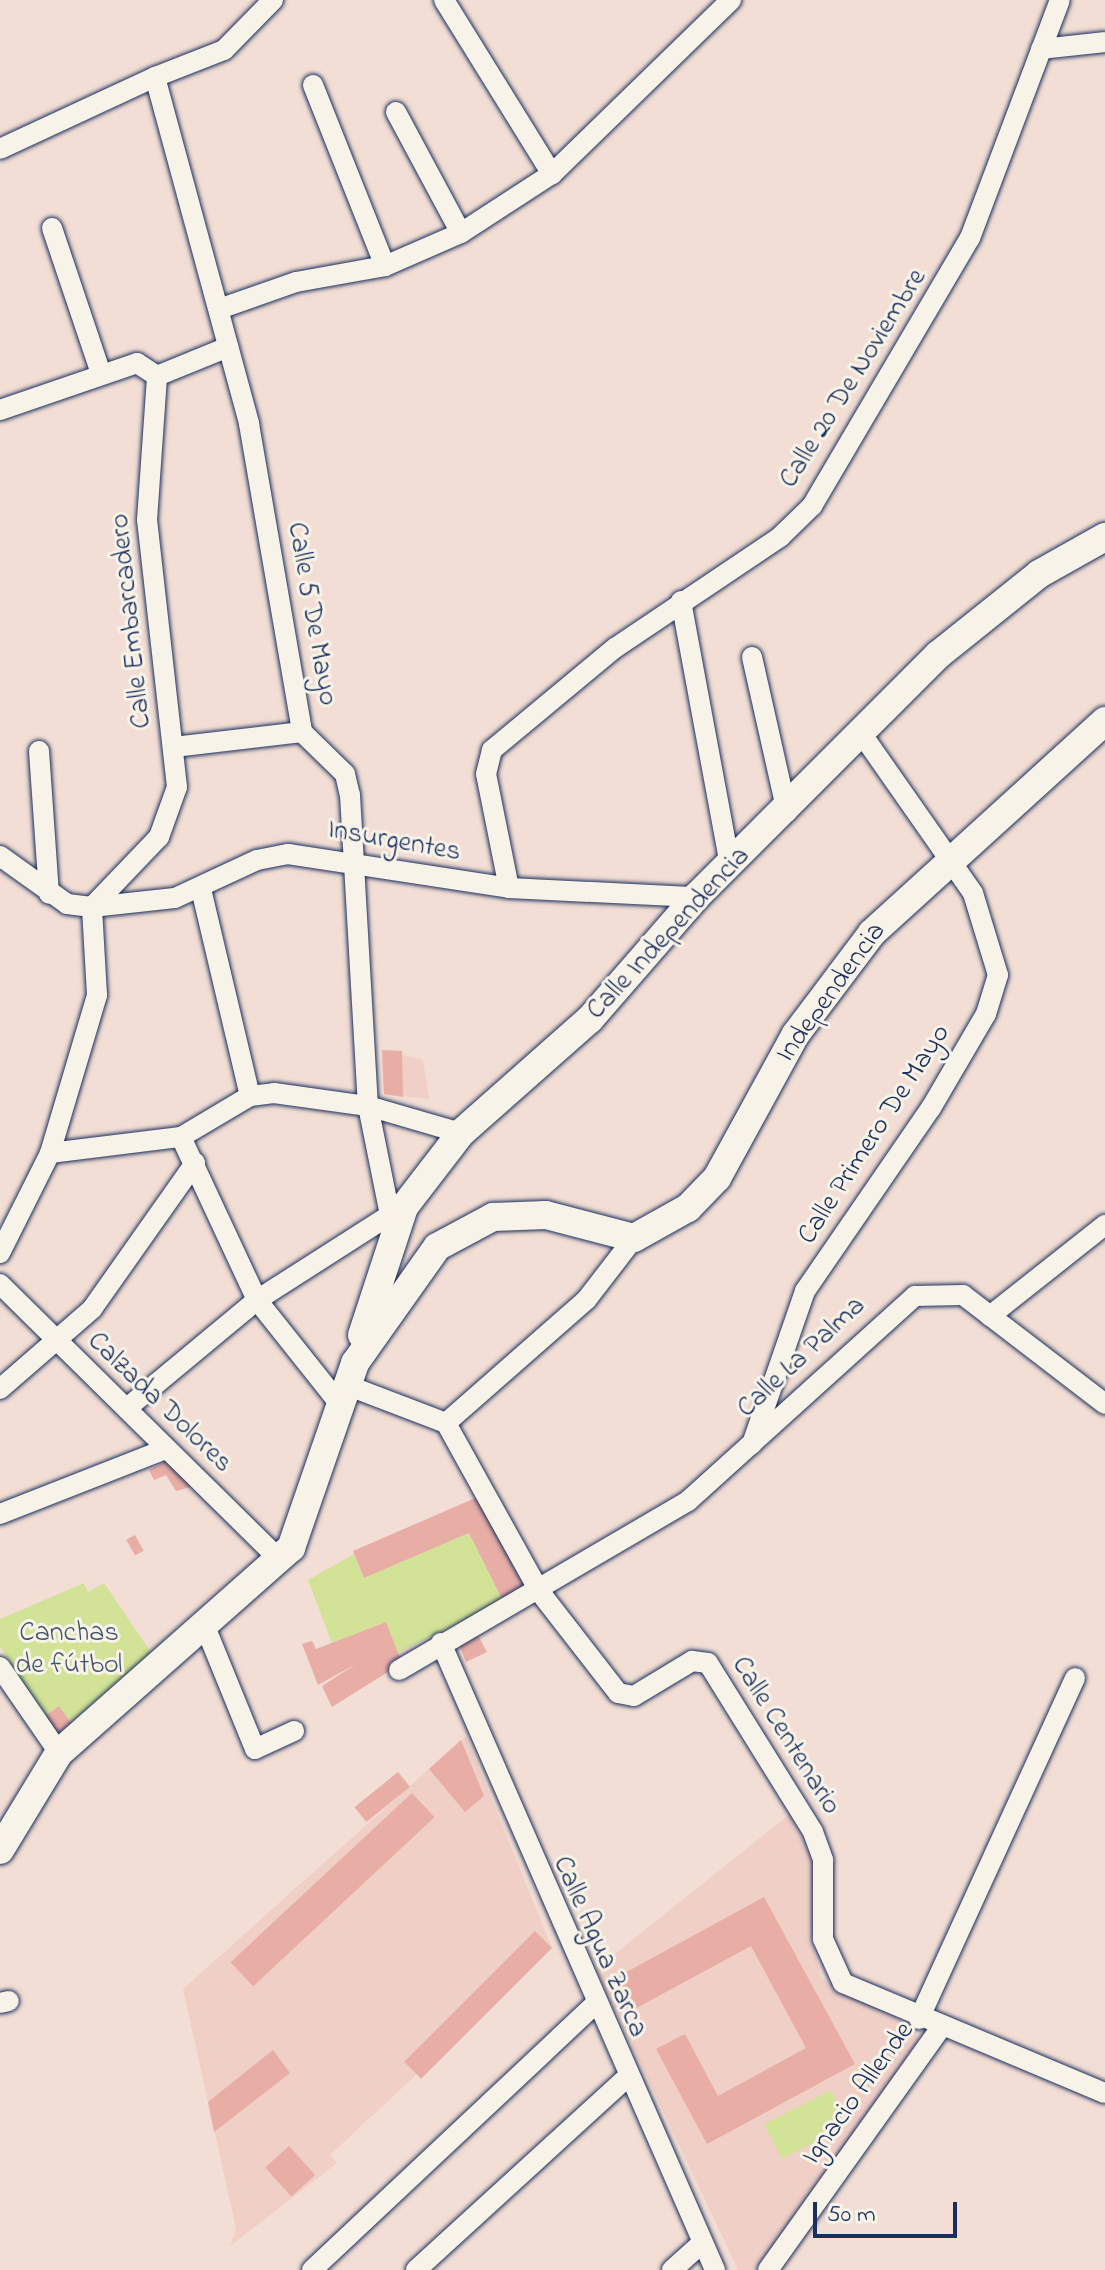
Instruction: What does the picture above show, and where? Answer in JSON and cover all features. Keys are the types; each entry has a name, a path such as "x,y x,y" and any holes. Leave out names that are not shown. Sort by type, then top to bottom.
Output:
{"street":[{"path":"0,149 155,77 224,50 273,0"},
{"path":"444,0 552,174"},
{"path":"222,308 296,282 385,266 461,233 552,174 731,0"},
{"name":"Calle 20 De Noviembre","path":"509,888 486,774 492,750 681,601 780,537 812,506 970,238 1060,0"},
{"path":"1041,49 1105,42"},
{"name":"Calle 5 De Mayo","path":"155,77 222,308 228,347 259,473 302,732 345,774 356,870 368,1106 397,1211"},
{"path":"313,85 385,266"},
{"path":"396,112 461,233"},
{"path":"52,228 100,371"},
{"path":"0,410 100,371 144,363 157,376 228,347"},
{"name":"Calle Embarcadero","path":"92,907 167,823 177,787 147,520 157,376"},
{"name":"Calle Independencia","path":"349,1385 397,1211 461,1133 590,1019 696,897 787,812 861,733 991,609 1105,537"},
{"path":"681,601 730,865"},
{"path":"752,657 787,812"},
{"name":"Independencia","path":"634,1238 664,1226 717,1178 796,1034 843,968 950,857 1105,721"},
{"path":"174,747 302,732"},
{"name":"Calle Primero De Mayo","path":"752,1444 805,1291 870,1204 995,992 991,938 950,857 861,733"},
{"path":"39,751 49,894"},
{"name":"Insurgentes","path":"92,907 201,889 257,860 288,854 324,856 356,870 509,888 696,897"},
{"path":"0,856 49,894 92,907 97,995 50,1153 0,1253"},
{"path":"201,889 250,1096"},
{"path":"50,1153 181,1137 250,1096 274,1093 368,1106 461,1133"},
{"path":"181,1137 257,1300 349,1385 446,1423 539,1591"},
{"path":"0,1389 59,1344 195,1163"},
{"path":"127,1408 257,1300 397,1211"},
{"path":"0,1850 59,1753 280,1560 349,1385 416,1272 466,1225 546,1215 634,1238 595,1291 446,1423"},
{"path":"990,1316 1105,1225"},
{"name":"Calzada Dolores","path":"0,1284 280,1560"},
{"name":"Calle La Palma","path":"399,1670 441,1643 539,1591 688,1501 915,1296 963,1295 1105,1404"},
{"path":"0,1514 166,1449"},
{"name":"Calle Centenario","path":"539,1591 618,1693 648,1691 692,1661 708,1663 816,1840 823,1939 832,1973 940,2029 1105,2093"},
{"path":"204,1624 255,1749 294,1731"},
{"name":"Calle Agua Zarca","path":"441,1643 594,2005 715,2270"},
{"path":"0,1667 7,1692 59,1753"},
{"path":"919,2019 1075,1678"},
{"path":"312,2270 594,2005"},
{"name":"Ignacio Allende","path":"768,2270 940,2029"},
{"path":"416,2270 626,2078"},
{"path":"672,2270 702,2243"}],"shaded area":[{"path":"382,1050 423,1060 429,1099 384,1094"},
{"path":"466,1736 552,1948 330,2155 337,2163 230,2246 236,2228 183,1989"},
{"path":"790,1814 814,1862 811,1937 821,1978 914,2027 919,2044 755,2270 738,2270 596,1969"}],"green space":[{"path":"469,1533 503,1601 398,1653 385,1622 332,1643 308,1580 354,1554 364,1578"},
{"name":"Canchas de fútbol","path":"84,1583 88,1592 104,1583 152,1654 71,1723 59,1706 43,1718 0,1646 0,1619"},
{"path":"831,2090 849,2125 782,2159 764,2124"}],"building":[{"path":"382,1050 402,1051 403,1097 384,1094"},
{"path":"169,1460 194,1486 176,1491 166,1475 154,1480 149,1470"},
{"path":"480,1496 528,1588 503,1601 469,1533 364,1578 353,1551"},
{"path":"135,1535 144,1551 135,1556 126,1540"},
{"path":"386,1622 402,1663 332,1707 322,1686 356,1664 318,1685 302,1644 312,1641 316,1649"},
{"path":"475,1630 487,1652 466,1662 457,1639"},
{"path":"59,1706 71,1723 54,1737 43,1718"},
{"path":"461,1740 484,1796 465,1812 429,1769"},
{"path":"398,1772 410,1787 366,1822 354,1807"},
{"path":"412,1793 435,1817 253,1986 231,1962"},
{"path":"764,1897 855,2064 707,2144 656,2049 685,2034 718,2096 806,2048 751,1946 627,2013 610,1981"},
{"path":"535,1931 552,1948 421,2079 404,2062"},
{"path":"273,2050 290,2073 214,2132 208,2102"},
{"path":"289,2146 315,2175 291,2196 265,2167"}]}
